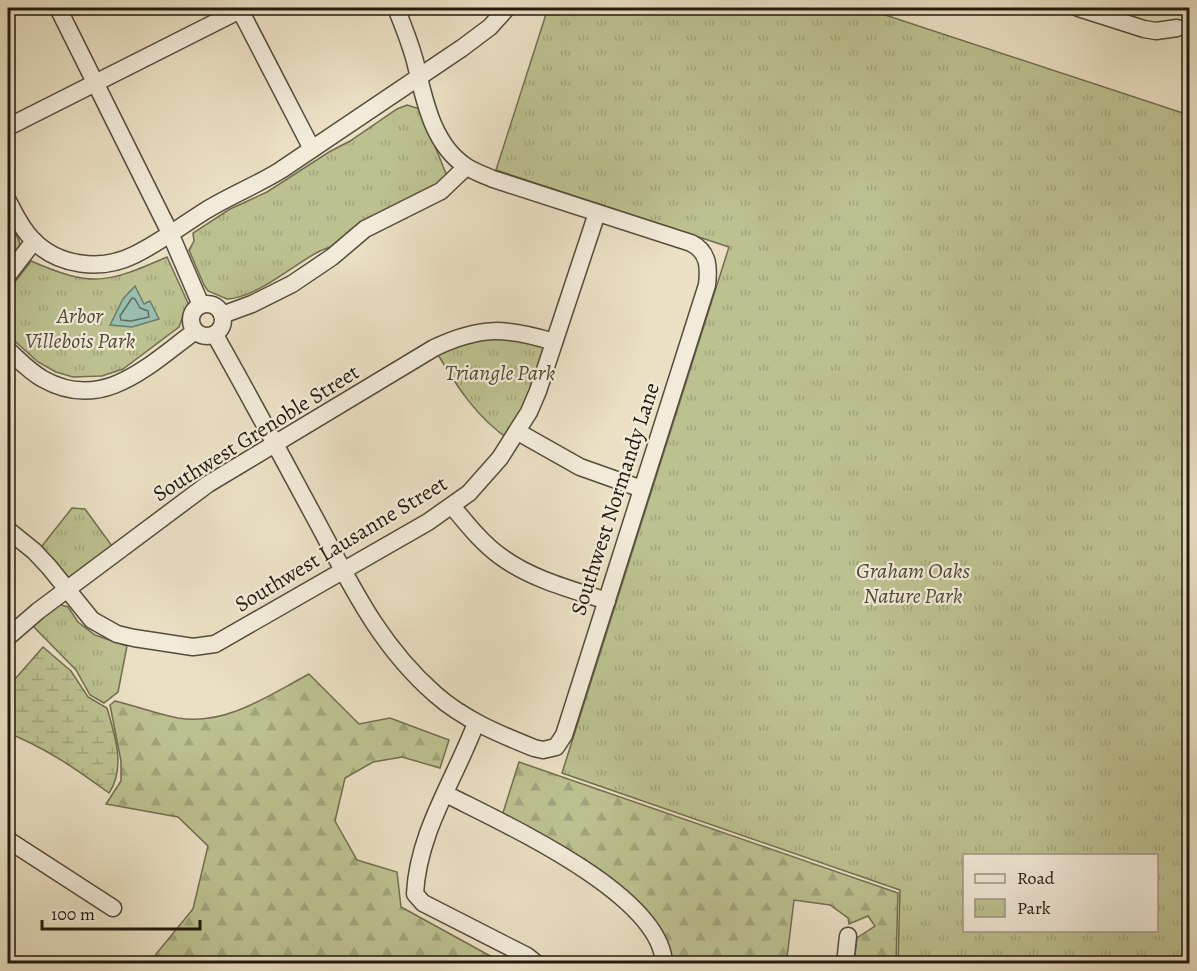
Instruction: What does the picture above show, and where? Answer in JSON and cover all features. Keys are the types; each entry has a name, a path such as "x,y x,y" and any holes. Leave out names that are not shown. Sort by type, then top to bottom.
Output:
{"street":[{"path":"58,8 170,232 201,305"},
{"path":"396,8 414,59 422,93 438,134 446,147 466,167 493,179 597,213"},
{"path":"8,201 24,230 50,253 80,263 107,264 135,255 213,206 261,182 312,149 484,32 507,8"},
{"path":"1078,8 1144,29 1156,31 1177,28"},
{"path":"8,127 242,9 312,149"},
{"path":"222,315 292,284 332,257 365,229 441,191 466,167"},
{"name":"Southwest Normandy Lane","path":"476,723 543,750 556,747 564,735 706,285 707,261 702,251 691,243 597,213"},
{"name":"Southwest Lausanne Street","path":"8,530 34,551 92,620 117,634 193,647 206,646 225,639 452,506 487,474 518,432 537,391 597,213"},
{"path":"8,275 34,241"},
{"path":"201,305 216,306 222,315 222,327 215,334 206,337 194,332 191,325 191,314 201,305"},
{"name":"Southwest Grenoble Street","path":"8,638 38,611 208,484 434,348 472,333 492,330 514,332 554,342"},
{"path":"8,350 42,379 70,389 90,391 123,383 194,332"},
{"path":"215,334 343,569 389,646 412,673 436,695 460,714 476,723 427,835 416,876 415,894 423,903 537,963"},
{"path":"518,432 580,466 642,489"},
{"path":"452,506 475,534 491,549 518,568 546,581 607,600"},
{"path":"446,794 556,853 620,895 649,923 659,939 664,963"},
{"path":"8,840 113,908"},
{"path":"845,963 848,936"}],"green space":[{"name":"Graham Oaks Nature Park","path":"548,8 864,8 1189,115 1189,963 898,963 900,890 562,773 729,247 496,170"},
{"path":"407,105 420,109 447,176 438,185 250,293 227,299 208,291 189,250 194,241 193,233 230,209 267,192 397,109"},
{"path":"8,221 20,243 8,265"},
{"name":"Arbor Villebois Park","path":"167,257 188,303 179,327 123,369 102,376 73,377 56,372 38,362 8,335 8,287 11,287 31,261 70,275 100,279 114,277"},
{"name":"Triangle Park","path":"472,333 554,342 512,441 477,411 458,387 434,348"},
{"path":"72,508 85,509 112,546 65,582 38,551"},
{"path":"58,604 68,607 78,622 95,635 127,646 118,692 104,703 90,695 76,670 32,625"},
{"path":"43,647 71,671 88,697 107,708 116,740 118,762 117,773 109,793 35,745 8,733 8,687"},
{"path":"309,674 359,724 390,718 449,740 440,768 402,757 373,762 345,778 335,821 357,860 397,872 401,907 503,963 153,963 156,954 193,909 208,846 178,817 106,804 121,781 121,761 110,705 115,701 178,718 213,717 246,707"},
{"path":"519,762 898,893 896,963 854,963 857,938 875,926 868,916 849,924 848,918 830,905 794,900 787,958 784,963 670,963 661,934 501,819"}],"water":[{"path":"135,286 144,304 150,301 159,319 132,327 110,325 123,299"}]}
